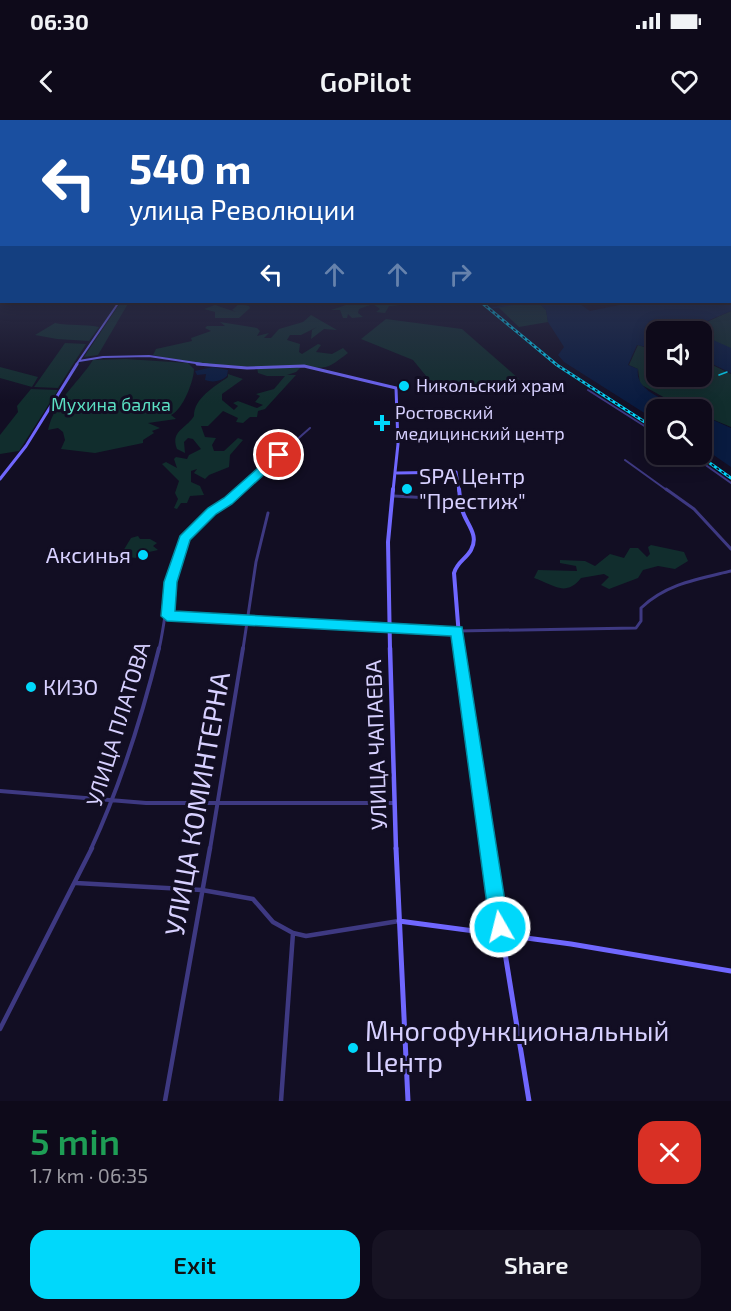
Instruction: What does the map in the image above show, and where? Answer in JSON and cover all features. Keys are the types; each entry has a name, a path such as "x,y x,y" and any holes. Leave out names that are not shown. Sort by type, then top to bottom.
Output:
{"main road":[{"path":"0,479 26,446 113,311"},
{"path":"82,356 90,358"},
{"name":"УЛИЦА ЧАПАЕВА","path":"90,358 149,356 239,367 304,366 396,388 397,472 388,542 389,628 393,803 408,1101"},
{"path":"79,361 90,358"},
{"path":"397,472 456,472 462,511 474,536 471,550 456,565 454,573 457,631 501,935 529,1101"},
{"path":"399,921 731,971"}],"street":[{"path":"588,390 646,427"},
{"name":"УЛИЦА ПЛАТОВА","path":"0,1029 76,884 114,800 145,706 167,616 170,582 184,539 212,511 228,501 310,428"},
{"path":"625,460 694,509 731,549"},
{"path":"706,465 731,483"},
{"path":"394,496 430,498"},
{"name":"УЛИЦА КОМИНТЕРНА","path":"165,1101 250,618 256,562 268,513"},
{"path":"167,616 250,618 457,631 636,628 640,621 641,608 661,592 676,585 731,571"},
{"path":"0,792 51,798 218,804 393,803"},
{"path":"76,884 202,890 253,899 273,922 293,933 306,936 399,921"},
{"path":"281,1101 293,933"}],"green space":[{"path":"115,311 124,311 98,355 84,357"},
{"path":"211,311 232,311 236,312 234,311 247,311 239,318 215,318 215,312"},
{"path":"340,311 359,311 363,317 352,318 348,314 347,318 343,318"},
{"path":"502,311 546,311 548,322 519,327"},
{"path":"731,311 731,349 712,341 712,321 709,321"},
{"path":"311,315 337,330 324,329 311,339 312,330 317,327 301,335 290,335 287,340 300,344 299,352 302,354 318,344 321,345 316,352 332,354 343,348 348,353 327,367 302,366 296,372 287,375 296,375 265,409 258,411 257,417 250,417 243,423 236,422 238,418 223,411 208,426 201,426 205,437 216,438 212,445 214,451 224,451 238,438 243,440 230,455 229,467 205,479 194,473 197,469 191,471 191,482 200,486 204,495 190,496 187,503 181,503 177,509 174,508 178,499 175,493 179,481 162,464 166,462 177,468 174,459 176,457 187,459 189,455 201,449 193,439 188,438 184,442 185,453 177,449 175,443 177,434 194,416 201,398 228,377 228,374 243,379 222,394 222,400 234,410 238,406 233,403 238,401 257,408 263,405 255,402 260,396 256,394 274,389 285,376 267,376 258,373 257,367 189,363 153,355 156,349 192,341 191,338 211,331 205,328 207,326 225,326 220,322 257,328 260,331 257,336 269,333 264,338 271,338 279,329 303,322"},
{"path":"386,319 462,329 519,379 440,393 413,360 361,339"},
{"path":"55,323 99,327 89,341 35,335"},
{"path":"65,343 86,344 58,388 34,387"},
{"path":"638,345 646,348 646,387 712,387 712,365 731,374 731,427 712,419 712,399 667,399 640,384 638,369 629,365"},
{"name":"Мухина балка","path":"126,359 188,363 194,369 187,394 180,407 171,415 176,419 148,423 160,428 152,431 154,433 143,440 143,443 95,453 61,449 65,440 63,432 58,428 48,430 61,401 93,360"},
{"path":"0,367 38,377 32,387 0,378"},
{"path":"31,389 58,390 19,451 0,454 0,435 18,412 17,406"},
{"path":"138,536 140,539 150,539 157,543 153,546 158,550 149,552 145,560 137,559 141,549 136,558 120,556 131,538"},
{"path":"651,545 684,552 688,561 675,569 658,566 643,570 638,578 609,589 601,585 609,577 604,574 581,578 570,587 564,588 534,578 538,570 577,571 576,566 560,563 560,560 585,561 595,566 610,554 624,558 630,548 638,548 647,557 650,554 648,547"}],"water":[{"path":"546,311 731,311 707,321 646,321 646,347 637,345 628,365 638,369 641,383 661,399 646,399 646,414 564,362 558,355 564,347 548,322"},
{"path":"712,339 731,348 731,373 712,364"},
{"path":"213,367 228,370 227,376 217,381 208,381 205,380 206,374 197,375 195,371"},
{"path":"712,419 731,428 731,467 712,454"}],"tram line":[{"path":"719,375 727,372"}],"railway":[{"path":"492,311 557,365 646,423"},
{"path":"712,465 731,478"}],"place":[{"name":"Никольский храм","path":"404,386"},
{"name":"Ростовский медицинский центр","path":"382,423"},
{"name":"SPA Центр \"Престиж\"","path":"407,489"},
{"name":"Аксинья","path":"143,555"},
{"name":"КИЗО","path":"31,687"},
{"name":"Многофункциональный Центр","path":"353,1048"}],"route":[{"path":"279,455 228,501 212,511 184,539 170,582 167,616 213,616 457,631 500,927"}]}
